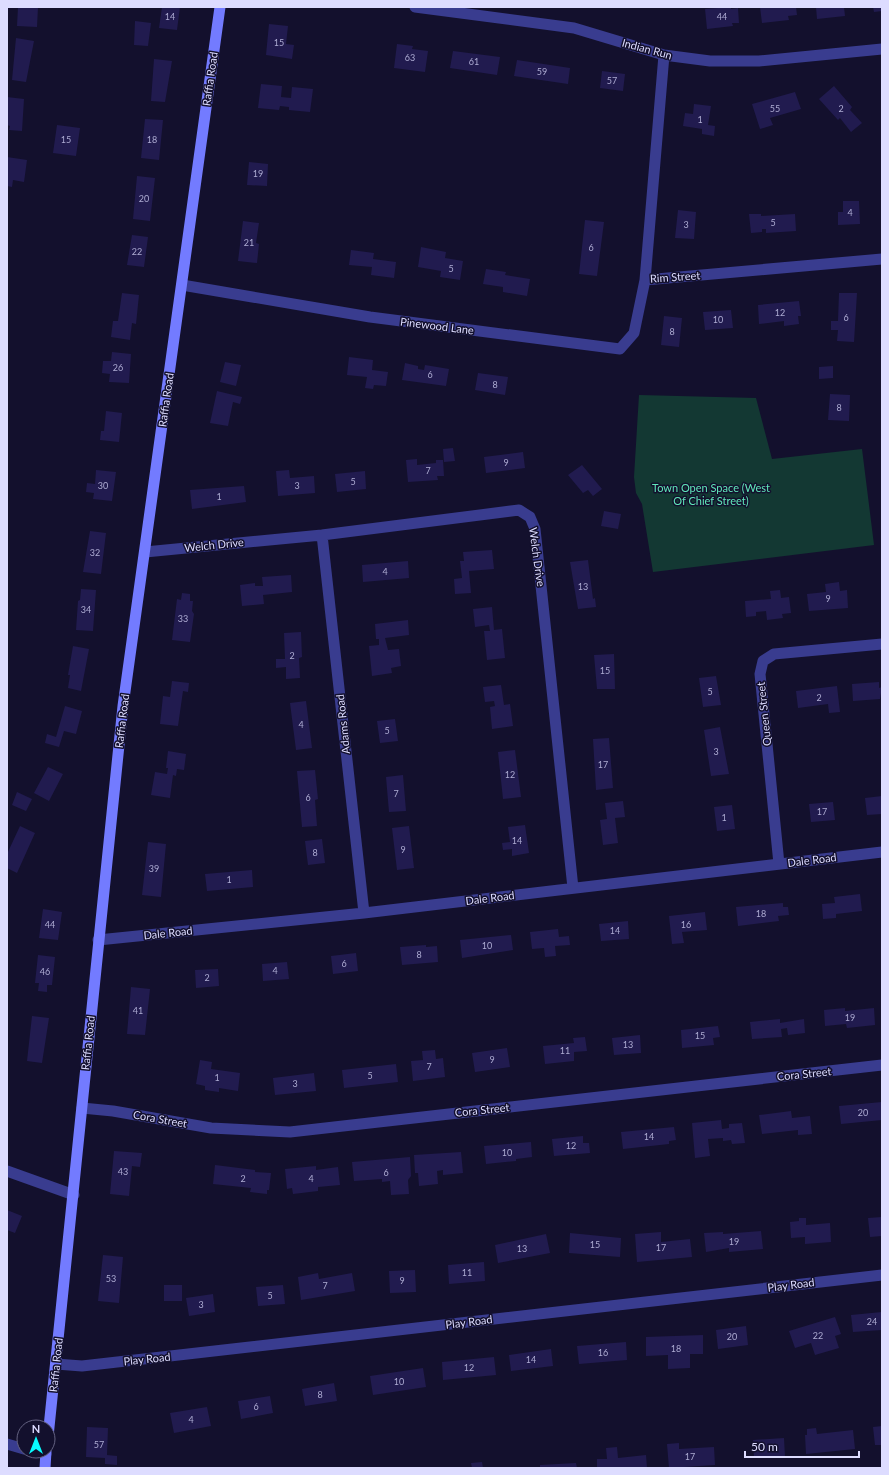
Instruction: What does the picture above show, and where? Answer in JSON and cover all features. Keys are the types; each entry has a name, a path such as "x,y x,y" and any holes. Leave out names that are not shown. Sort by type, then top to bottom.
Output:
{"main road":[{"name":"Raffia Road","path":"50,1419 123,706 220,7"}],"street":[{"name":"Indian Run","path":"415,7 574,28 664,55 710,61 758,61 882,49"},
{"name":"Rim Street","path":"664,55 645,280 882,259"},
{"name":"Pinewood Lane","path":"182,285 370,318 620,349 634,333 645,280"},
{"name":"Welch Drive","path":"145,552 322,534 519,510 530,517 535,529 573,888"},
{"name":"Adams Road","path":"322,534 364,913"},
{"name":"Queen Street","path":"779,864 760,674 764,661 774,654 882,644"},
{"name":"Dale Road","path":"98,940 364,913 882,852"},
{"name":"Cora Street","path":"82,1108 113,1111 211,1128 290,1132 882,1065"},
{"path":"7,1171 74,1195"},
{"name":"Play Road","path":"56,1364 82,1366 882,1275"}],"green space":[{"name":"Town Open Space (West Of Chief Street)","path":"639,395 756,398 772,459 862,449 874,545 653,572 642,504 636,493 634,477"}],"building":[{"path":"18,7 38,7 37,27 17,26"},
{"path":"162,7 180,7 177,30 159,28"},
{"path":"731,7 731,9 738,8 739,23 732,23 733,26 707,29 705,9"},
{"path":"760,7 796,7 797,15 788,16 789,20 762,23"},
{"path":"816,7 844,7 845,16 817,19"},
{"path":"873,7 882,7 882,11 874,12"},
{"path":"135,21 151,23 148,46 134,45"},
{"path":"269,24 288,26 286,44 294,45 292,59 266,55"},
{"path":"16,38 34,41 26,82 12,80"},
{"path":"397,44 413,46 412,49 428,51 425,72 394,68"},
{"path":"453,51 500,57 497,75 450,68"},
{"path":"154,59 172,61 165,102 151,101"},
{"path":"517,60 570,68 568,84 514,76"},
{"path":"602,71 625,74 623,91 600,88"},
{"path":"261,84 282,86 281,97 291,98 292,87 313,89 310,112 289,110 289,107 280,106 279,110 258,108"},
{"path":"834,86 852,107 850,110 862,123 851,132 840,118 838,120 819,99"},
{"path":"795,92 801,109 770,118 773,125 760,129 752,104"},
{"path":"7,97 24,99 22,131 9,130 10,126 7,125"},
{"path":"694,104 711,106 708,125 715,126 714,136 702,134 702,129 683,126 685,113 693,114"},
{"path":"145,119 163,120 159,160 141,158"},
{"path":"57,125 80,128 76,156 53,153"},
{"path":"7,157 27,160 24,182 13,180 12,187 7,186"},
{"path":"249,162 268,164 267,186 247,185"},
{"path":"137,176 155,178 150,221 133,219"},
{"path":"843,201 859,201 860,224 838,225 838,212 843,212"},
{"path":"678,210 696,212 694,239 675,238"},
{"path":"749,214 761,214 761,216 795,214 796,231 766,233 766,229 762,229 762,232 751,233"},
{"path":"585,220 604,222 597,276 579,274"},
{"path":"243,221 259,223 256,243 259,244 257,263 238,261"},
{"path":"132,235 148,237 144,267 127,265"},
{"path":"421,247 446,252 445,258 463,261 460,280 440,277 441,271 418,267"},
{"path":"351,250 374,253 373,259 396,262 394,278 371,275 372,267 349,265"},
{"path":"486,269 506,272 505,275 530,279 527,296 503,292 503,287 483,284"},
{"path":"122,293 139,295 136,324 132,323 130,340 111,337 113,321 118,321"},
{"path":"839,293 857,293 854,342 837,341 838,330 831,330 831,321 838,321"},
{"path":"799,301 801,316 798,316 799,324 784,326 784,321 759,324 758,305"},
{"path":"731,310 733,328 705,330 703,312"},
{"path":"664,316 682,318 679,347 661,345"},
{"path":"112,352 131,354 129,383 109,382 110,374 102,373 103,361 111,361"},
{"path":"349,357 373,360 372,370 388,372 386,386 374,385 373,389 365,388 367,377 347,375"},
{"path":"225,362 241,365 236,386 220,382"},
{"path":"405,363 418,366 418,369 424,370 425,365 449,369 446,386 402,380"},
{"path":"833,366 833,378 819,379 819,367"},
{"path":"478,373 508,377 505,395 475,390"},
{"path":"217,391 242,397 240,404 233,402 228,426 210,423"},
{"path":"830,394 850,395 849,421 828,420"},
{"path":"106,411 122,413 119,442 100,440 101,431 104,431"},
{"path":"453,448 455,461 444,462 443,449"},
{"path":"523,452 525,468 486,473 484,457"},
{"path":"417,459 417,465 436,463 436,460 443,460 444,476 437,476 438,480 408,482 406,460"},
{"path":"582,465 602,489 593,496 588,490 583,493 568,475"},
{"path":"96,470 116,472 112,501 93,499 94,493 86,492 87,483 95,484"},
{"path":"289,470 290,478 314,476 315,493 278,496 276,471"},
{"path":"365,471 366,489 337,492 335,474"},
{"path":"244,486 246,502 192,509 190,490"},
{"path":"604,511 621,514 618,529 601,526"},
{"path":"90,531 106,533 101,574 83,572"},
{"path":"492,550 494,569 469,571 471,593 455,594 454,579 462,578 460,561 464,561 463,552"},
{"path":"588,560 593,599 595,598 596,607 578,609 570,562"},
{"path":"408,561 409,578 363,582 362,565"},
{"path":"291,575 292,592 263,595 264,604 242,606 240,585 255,583 255,586 263,586 262,577"},
{"path":"839,582 840,591 847,590 848,608 809,611 807,594 826,592 825,584"},
{"path":"81,589 96,590 93,631 76,630 78,601 80,600"},
{"path":"780,590 781,598 789,597 791,613 782,614 783,618 767,620 766,611 756,612 756,616 746,617 745,601 771,599 770,591"},
{"path":"182,593 190,594 190,601 193,601 192,611 194,614 190,642 172,640 177,599 181,600"},
{"path":"492,607 494,630 502,629 505,658 487,660 484,631 490,631 489,625 475,627 473,609"},
{"path":"408,620 409,635 385,638 388,650 399,649 401,666 391,668 392,673 372,676 369,646 379,645 379,639 376,639 375,624"},
{"path":"301,632 302,657 299,658 300,678 286,679 286,667 276,668 276,659 285,659 284,633"},
{"path":"73,646 89,649 81,691 68,688 70,675 68,675"},
{"path":"614,654 615,689 597,689 594,655"},
{"path":"716,676 721,705 703,707 699,678"},
{"path":"172,681 189,683 188,692 183,691 178,726 160,724 163,696 170,697"},
{"path":"879,682 879,688 882,687 880,699 853,701 852,684"},
{"path":"501,685 504,705 510,704 513,726 492,729 490,707 495,706 494,701 485,702 483,687"},
{"path":"837,686 840,712 829,713 828,704 798,708 796,691"},
{"path":"306,701 312,748 296,750 290,703"},
{"path":"65,706 82,711 76,734 64,731 59,747 45,743 47,734 56,737"},
{"path":"395,719 398,741 380,743 377,721"},
{"path":"720,727 729,774 711,776 704,730"},
{"path":"609,738 613,788 596,790 593,739"},
{"path":"515,750 521,797 503,799 498,752"},
{"path":"168,751 186,754 184,770 177,769 176,776 173,775 170,798 151,795 155,772 167,774 168,768 166,768"},
{"path":"48,767 63,774 49,801 34,793"},
{"path":"315,770 318,799 315,800 317,826 302,827 297,771"},
{"path":"403,775 406,811 389,812 386,777"},
{"path":"17,792 32,799 26,811 12,805"},
{"path":"882,796 882,814 867,815 865,798"},
{"path":"623,801 625,817 615,818 618,843 603,845 600,820 607,819 605,803"},
{"path":"833,802 835,820 811,822 809,804"},
{"path":"732,805 735,829 717,831 714,807"},
{"path":"525,825 529,853 512,856 512,849 503,850 502,843 510,842 508,827"},
{"path":"20,826 35,833 17,873 7,868 7,854"},
{"path":"409,826 414,868 397,870 392,828"},
{"path":"322,839 325,863 308,865 305,841"},
{"path":"148,842 166,844 161,897 142,895"},
{"path":"252,870 253,887 207,891 205,874"},
{"path":"860,894 862,911 836,914 836,918 823,919 822,904 835,903 834,897"},
{"path":"783,903 783,907 788,907 789,915 778,916 779,921 738,926 736,907"},
{"path":"43,909 62,912 58,940 39,938"},
{"path":"705,912 707,930 682,932 684,943 672,944 669,916"},
{"path":"628,921 629,939 601,941 599,924"},
{"path":"558,929 559,937 569,936 570,945 555,946 556,956 545,957 544,948 532,949 530,932"},
{"path":"511,935 513,950 462,958 460,940"},
{"path":"426,945 426,947 437,946 438,962 402,965 400,947"},
{"path":"356,953 358,971 333,974 331,956"},
{"path":"38,955 55,957 52,985 47,985 47,992 38,991 39,983 35,983"},
{"path":"287,962 289,979 263,981 262,964"},
{"path":"218,969 219,986 196,988 195,970"},
{"path":"131,987 150,989 145,1035 127,1034"},
{"path":"845,1008 845,1011 874,1008 875,1025 847,1028 846,1024 825,1026 824,1010"},
{"path":"32,1016 49,1018 42,1063 27,1061"},
{"path":"780,1019 780,1023 804,1019 805,1033 788,1035 787,1028 781,1029 782,1037 752,1039 750,1022"},
{"path":"718,1026 720,1037 713,1038 714,1045 682,1048 681,1030"},
{"path":"640,1035 641,1053 614,1055 612,1038"},
{"path":"585,1037 587,1051 574,1052 574,1061 545,1064 543,1046 574,1043 573,1038"},
{"path":"507,1048 510,1067 475,1072 472,1053"},
{"path":"435,1050 436,1059 443,1058 445,1077 413,1081 411,1061 423,1060 422,1051"},
{"path":"200,1060 212,1062 211,1069 240,1073 238,1091 219,1088 219,1092 205,1090 205,1086 196,1084"},
{"path":"396,1064 398,1082 344,1088 342,1070"},
{"path":"314,1073 316,1091 275,1095 273,1078"},
{"path":"882,1102 882,1120 841,1124 839,1106"},
{"path":"791,1111 792,1118 810,1116 812,1134 798,1135 798,1130 762,1134 759,1115"},
{"path":"721,1120 722,1129 729,1128 729,1124 742,1123 745,1143 732,1144 731,1140 723,1141 723,1138 708,1139 710,1156 695,1158 692,1123"},
{"path":"674,1127 676,1140 669,1141 669,1144 623,1149 621,1132"},
{"path":"583,1136 583,1143 589,1143 590,1153 554,1156 552,1139"},
{"path":"531,1142 532,1157 516,1159 516,1161 486,1164 484,1146"},
{"path":"114,1151 142,1153 140,1167 132,1166 129,1196 110,1194"},
{"path":"461,1152 463,1173 443,1175 443,1170 437,1171 438,1184 419,1186 418,1173 415,1173 414,1155"},
{"path":"410,1157 411,1176 408,1180 409,1194 391,1195 390,1181 382,1182 382,1179 354,1181 352,1162"},
{"path":"215,1165 255,1170 255,1172 271,1173 269,1190 267,1190 267,1194 250,1192 251,1188 213,1184"},
{"path":"316,1166 316,1170 338,1167 340,1185 318,1187 318,1191 293,1194 292,1188 287,1189 285,1169"},
{"path":"7,1210 22,1216 15,1233 7,1230"},
{"path":"882,1217 882,1236 870,1237 868,1218"},
{"path":"799,1218 806,1218 806,1225 830,1223 831,1242 805,1244 805,1237 791,1238 790,1222 799,1221"},
{"path":"761,1231 763,1249 729,1252 729,1248 706,1252 704,1233 723,1232 723,1234"},
{"path":"661,1232 661,1242 690,1239 692,1257 637,1262 635,1234"},
{"path":"570,1233 621,1238 620,1257 569,1253"},
{"path":"546,1234 550,1253 498,1263 495,1245"},
{"path":"103,1255 123,1257 119,1303 98,1301"},
{"path":"484,1262 485,1281 449,1284 448,1265"},
{"path":"415,1270 416,1292 390,1293 389,1271"},
{"path":"318,1273 319,1279 352,1273 355,1291 301,1300 298,1277"},
{"path":"164,1285 182,1285 182,1301 164,1301"},
{"path":"283,1285 285,1304 258,1306 256,1287"},
{"path":"213,1294 215,1312 189,1316 186,1298"},
{"path":"882,1312 882,1330 853,1332 851,1315"},
{"path":"835,1317 841,1334 835,1336 839,1348 815,1355 811,1343 795,1348 789,1331"},
{"path":"746,1326 748,1345 718,1349 716,1330"},
{"path":"703,1335 703,1354 690,1354 690,1368 668,1369 668,1355 646,1356 646,1337"},
{"path":"626,1342 627,1360 579,1364 577,1346"},
{"path":"551,1349 553,1366 511,1371 509,1355"},
{"path":"494,1357 496,1375 443,1380 442,1362"},
{"path":"423,1368 426,1387 373,1395 370,1376"},
{"path":"334,1383 337,1401 305,1406 302,1389"},
{"path":"270,1396 273,1413 241,1419 238,1401"},
{"path":"207,1407 211,1426 174,1433 170,1413"},
{"path":"882,1426 882,1445 875,1445 873,1427"},
{"path":"87,1427 108,1428 107,1455 117,1456 117,1465 105,1464 105,1458 86,1457"},
{"path":"816,1428 817,1434 853,1430 855,1449 806,1454 805,1435 807,1435 807,1429"},
{"path":"784,1438 785,1457 754,1458 753,1440"},
{"path":"679,1443 679,1449 714,1447 715,1465 669,1468 667,1444"},
{"path":"617,1447 618,1458 646,1455 647,1468 597,1468 597,1459 607,1459 606,1448"},
{"path":"482,1462 483,1468 472,1468 471,1463"},
{"path":"576,1463 577,1468 540,1468 540,1465"}]}
